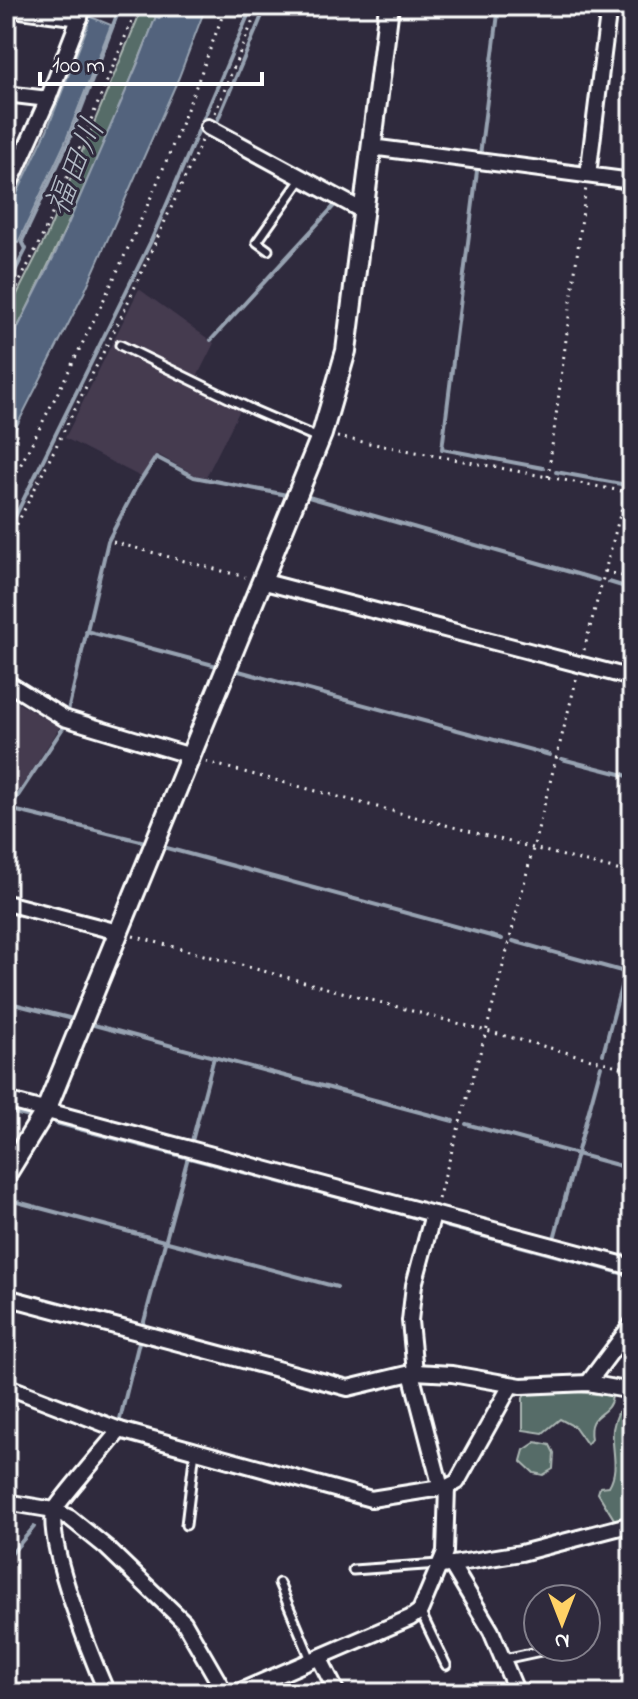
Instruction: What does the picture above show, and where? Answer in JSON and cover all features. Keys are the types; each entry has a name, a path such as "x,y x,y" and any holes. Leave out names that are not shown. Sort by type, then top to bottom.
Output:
{"street":[{"path":"6,1175 46,1110 321,436 346,351 389,6"},
{"path":"588,175 609,6"},
{"path":"6,8 82,12 48,99 10,176 6,192"},
{"path":"6,94 48,99"},
{"path":"208,127 363,211"},
{"path":"371,147 632,181"},
{"path":"261,581 632,678"},
{"path":"6,682 64,718 190,757"},
{"path":"6,903 118,932"},
{"path":"6,1100 632,1267"},
{"path":"236,1693 410,1618 420,1611 444,1565 444,1488 413,1373 410,1321 412,1297 433,1214"},
{"path":"6,1297 348,1388 413,1373 452,1374 511,1385 588,1383 632,1391"},
{"path":"588,1383 632,1324"},
{"path":"6,1386 120,1430 371,1499 444,1488 457,1482 511,1385"},
{"path":"107,1693 86,1644 54,1538 54,1510 120,1430"},
{"path":"6,1502 54,1510 70,1518 106,1547 184,1622 225,1693"},
{"path":"444,1565 521,1553 632,1524"},
{"path":"444,1565 491,1631 517,1693"},
{"path":"316,1660 337,1693"}],"lane":[{"path":"268,250 257,242 302,178"},
{"path":"120,345 253,410 321,436"},
{"path":"186,1525 195,1450"},
{"path":"353,1570 444,1565"},
{"path":"279,1583 316,1660"},
{"path":"420,1611 446,1665"},
{"path":"504,1659 522,1655"}],"path":[{"path":"6,309 45,231 138,6"},
{"path":"6,493 129,247 172,148 226,6"},
{"path":"6,546 123,313 237,65 259,6"},
{"path":"548,477 588,175"},
{"path":"321,436 632,493"},
{"path":"433,1214 486,1032 531,848 626,492"},
{"path":"113,542 261,581"},
{"path":"605,571 632,579"},
{"path":"190,757 632,874"},
{"path":"118,932 632,1070"}],"shaded area":[{"path":"139,289 214,343 197,377 245,400 206,477 195,475 157,454 141,477 65,438"},
{"path":"6,696 60,727 6,811"}],"green space":[{"path":"143,6 160,6 88,180 6,351 6,316 47,235"},
{"path":"570,1391 612,1396 607,1408 592,1423 591,1439 587,1444 575,1427 560,1419 543,1433 523,1430 523,1398 526,1393"},
{"path":"629,1393 632,1394 632,1520 617,1524 598,1493 600,1487 609,1486 612,1479 615,1465 613,1429"},
{"path":"536,1442 550,1445 554,1453 553,1469 543,1475 534,1473 521,1461 524,1450"}],"water":[{"path":"160,6 206,6 179,77 84,293 6,447 6,351 56,252"},
{"path":"86,15 111,25 64,145 18,243 6,237 6,217 47,130 88,25 83,23"}],"waterway":[{"path":"6,535 151,241 252,6"},
{"path":"216,124 266,6"},
{"path":"480,155 499,6"},
{"name":"福田川","path":"6,289 26,249 22,241 68,143 117,15 125,11"},
{"path":"147,12 159,17"},
{"path":"477,171 442,449 543,468"},
{"path":"211,340 334,206"},
{"path":"68,711 108,541 156,457 194,477 287,495"},
{"path":"556,472 632,486"},
{"path":"305,496 598,580"},
{"path":"609,582 632,589"},
{"path":"86,631 217,666"},
{"path":"235,670 550,755"},
{"path":"6,814 63,728"},
{"path":"562,759 632,777"},
{"path":"9,809 145,842"},
{"path":"163,847 502,939"},
{"path":"631,865 632,861"},
{"path":"513,941 625,972"},
{"path":"603,1054 632,946"},
{"path":"6,1002 73,1019"},
{"path":"94,1025 453,1121"},
{"path":"192,1141 214,1057"},
{"path":"555,1235 601,1066"},
{"path":"6,1111 26,1116"},
{"path":"56,1123 421,1219"},
{"path":"466,1124 632,1169"},
{"path":"142,1329 188,1157"},
{"path":"6,1199 337,1287"},
{"path":"445,1226 632,1276"},
{"path":"119,1423 140,1338"},
{"path":"189,1442 341,1483"},
{"path":"6,1560 34,1527"}]}
